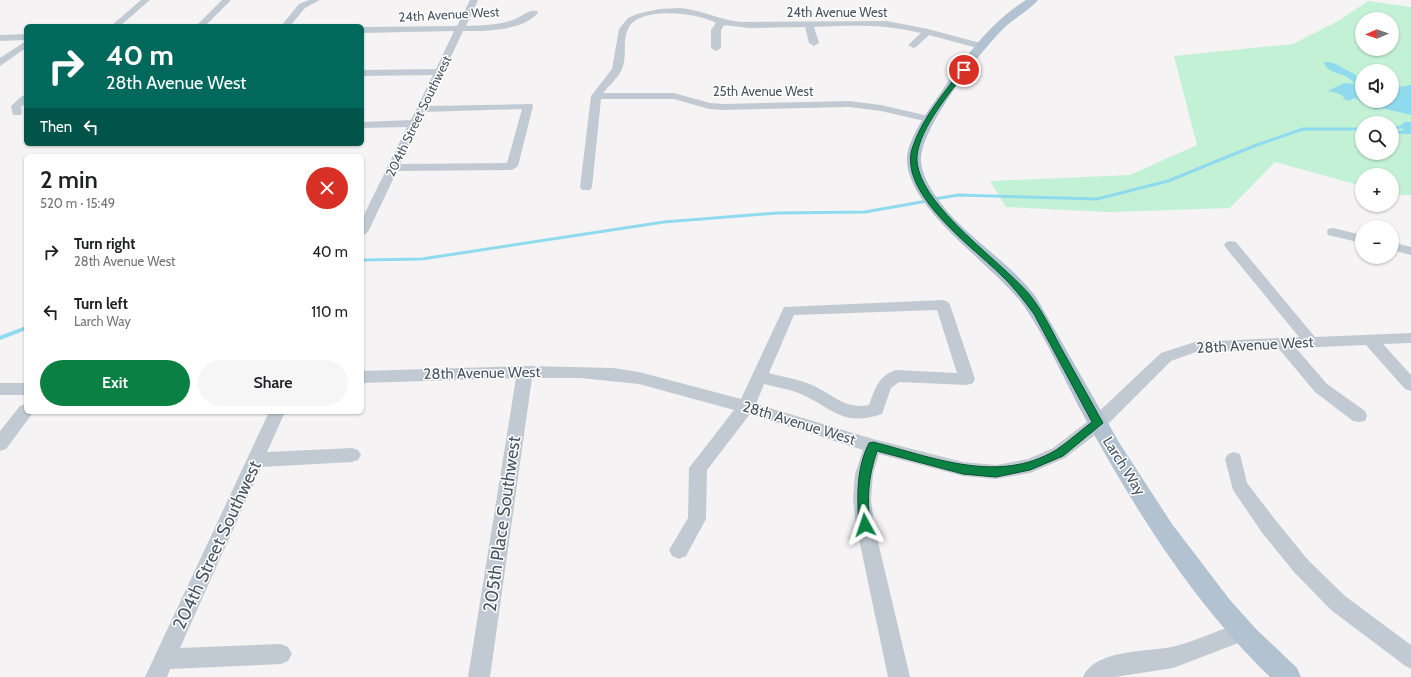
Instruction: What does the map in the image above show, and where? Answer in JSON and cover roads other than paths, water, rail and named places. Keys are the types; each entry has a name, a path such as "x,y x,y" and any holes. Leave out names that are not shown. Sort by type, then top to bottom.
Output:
{"main road":[{"name":"Larch Way","path":"1033,0 1023,6 981,46 929,119 916,146 914,157 916,174 925,193 939,212 1003,272 1026,297 1038,313 1098,423 1160,523 1203,585 1242,632 1288,677"}],"street":[{"path":"117,24 146,0"},
{"path":"202,24 227,0"},
{"path":"287,24 302,6 316,0"},
{"name":"204th Street Southwest","path":"364,228 474,0"},
{"name":"24th Avenue West","path":"596,96 600,88 614,74 619,66 622,29 630,21 644,15 683,12 711,16 721,22 753,25 875,23 902,26 981,46"},
{"name":"24th Avenue West","path":"364,30 496,28 518,21 534,13"},
{"path":"716,48 716,30 721,22"},
{"path":"809,24 814,43"},
{"path":"913,45 927,32"},
{"path":"0,38 24,38"},
{"path":"0,63 24,45"},
{"path":"364,73 439,72"},
{"path":"586,187 596,96"},
{"name":"25th Avenue West","path":"596,96 674,96 709,106 723,107 849,104 880,108 929,119"},
{"path":"18,113 16,106 24,100"},
{"path":"392,168 512,166 528,106 421,109"},
{"path":"364,124 414,124"},
{"path":"1333,232 1355,237"},
{"path":"1231,245 1311,342"},
{"path":"1399,248 1411,251"},
{"path":"679,550 697,519 698,468 746,407 789,310 942,305 968,379 896,376 884,385 876,410 862,414 841,411 805,388 760,377"},
{"name":"28th Avenue West","path":"364,377 525,372 613,374 639,378 746,407 873,446 963,469 996,472 1030,466 1059,453 1098,423 1166,357 1195,347 1411,338"},
{"path":"1370,340 1411,385"},
{"path":"1283,343 1321,388 1359,416"},
{"name":"205th Place Southwest","path":"479,677 525,372"},
{"path":"0,389 24,389"},
{"path":"0,444 24,413"},
{"name":"204th Street Southwest","path":"160,668 276,414"},
{"path":"873,446 864,474 862,499 865,525 899,677"},
{"path":"256,460 352,455"},
{"path":"1234,458 1239,485 1270,528 1301,566 1338,603 1411,658"},
{"path":"1094,677 1115,665 1173,657 1242,632"},
{"path":"160,668 281,654"}],"water":[{"path":"1324,62 1336,64 1355,74 1355,98 1351,99 1351,101 1342,99 1345,97 1328,91 1344,83 1354,84 1347,77 1329,70"},
{"path":"1411,85 1411,115 1382,108 1399,108 1399,87"},
{"path":"1405,122 1411,122 1411,134 1399,134 1399,130 1402,131 1404,128 1401,125"}],"waterway":[{"path":"1399,127 1411,126"},
{"path":"934,199 958,195 1097,199 1168,181 1254,146 1303,129 1355,129"},
{"path":"364,260 422,259 664,222 778,213 865,212 927,201"},
{"path":"0,338 24,329"}]}
